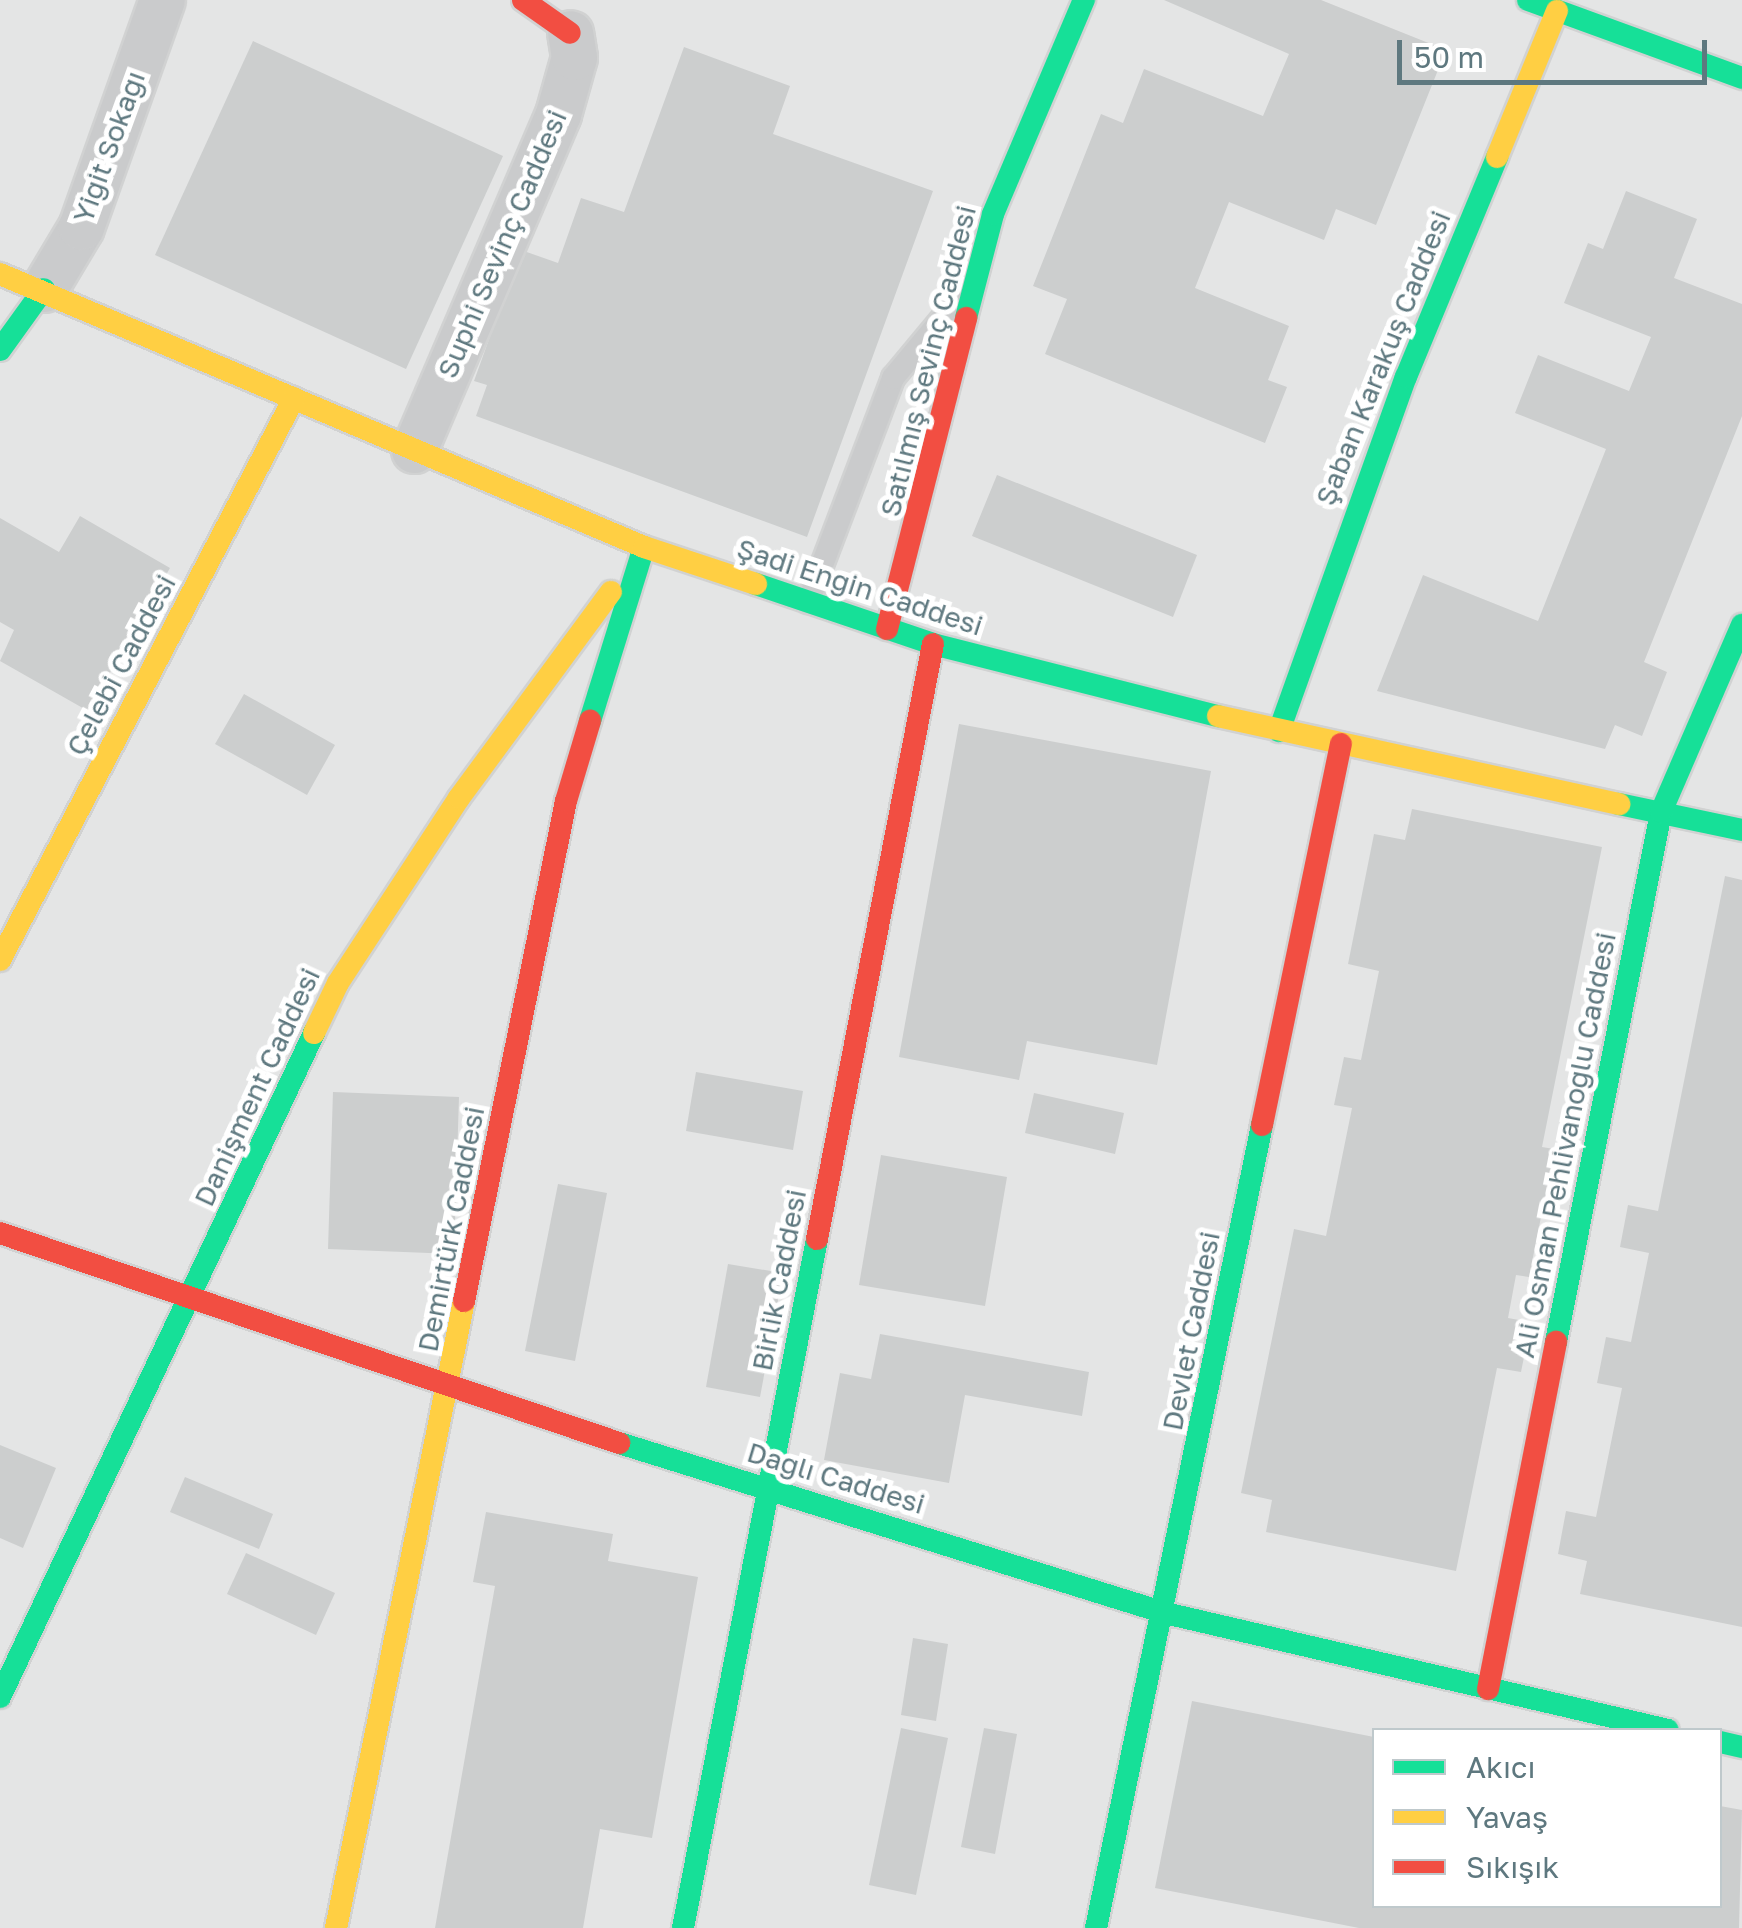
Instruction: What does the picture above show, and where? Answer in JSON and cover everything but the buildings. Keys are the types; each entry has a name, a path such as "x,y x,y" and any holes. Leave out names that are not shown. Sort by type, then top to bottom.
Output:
{"street":[{"name":"Yiğit Sokağı","path":"44,289 80,227 162,0"},
{"path":"523,0 570,33"},
{"name":"Satılmış Sevinç Caddesi","path":"888,630 945,428 972,286 1016,154 1084,0"},
{"path":"1528,0 1742,78"},
{"name":"Şaban Karakuş Caddesi","path":"1279,731 1385,431 1557,11"},
{"name":"Suphi Sevinç Caddesi","path":"414,450 558,114 574,57 570,33"},
{"name":"Şadi Engin Caddesi","path":"0,274 44,289 644,548 888,630 1279,731 1742,830"},
{"path":"0,350 44,289"},
{"name":"Çelebi Caddesi","path":"0,960 294,398"},
{"name":"Danişment Caddesi","path":"0,1697 338,983 459,798 644,548"},
{"name":"Demirtürk Caddesi","path":"336,1928 450,1390 566,801 644,548"},
{"name":"Ali Osman Pehlivanoğlu Caddesi","path":"1488,1690 1661,812 1742,625"},
{"name":"Birlik Caddesi","path":"684,1928 934,644"},
{"name":"Devlet Caddesi","path":"1096,1928 1165,1612 1341,744"},
{"name":"Dağlı Caddesi","path":"0,1233 450,1390 1165,1612 1659,1728"}],"lane":[{"path":"808,602 893,378 912,347 972,286"}],"shaded area":[{"path":"0,0 1742,0 1742,1928 0,1928"}],"traffic: fast":[{"path":"966,318 993,214 1084,0"},
{"path":"1528,0 1742,78"},
{"path":"1279,731 1406,377 1497,157"},
{"path":"0,350 44,289"},
{"path":"590,721 644,547"},
{"path":"756,584 933,644 1218,716"},
{"path":"1556,1342 1661,812 1742,625"},
{"path":"1619,804 1742,830"},
{"path":"0,1697 314,1033"},
{"path":"1096,1928 1262,1125"},
{"path":"683,1928 817,1239"},
{"path":"619,1443 1165,1613 1659,1728"},
{"path":"1722,1742 1742,1747"}],"traffic: slow":[{"path":"1497,157 1557,11"},
{"path":"0,274 644,547 756,584"},
{"path":"0,960 294,398"},
{"path":"314,1033 338,983 459,798 611,592"},
{"path":"1218,716 1619,804"},
{"path":"336,1928 464,1301"}],"traffic: jam":[{"path":"523,0 570,33"},
{"path":"887,629 966,318"},
{"path":"817,1239 933,644"},
{"path":"464,1301 566,801 590,721"},
{"path":"1262,1125 1341,744"},
{"path":"0,1233 619,1443"},
{"path":"1488,1689 1556,1342"}]}
